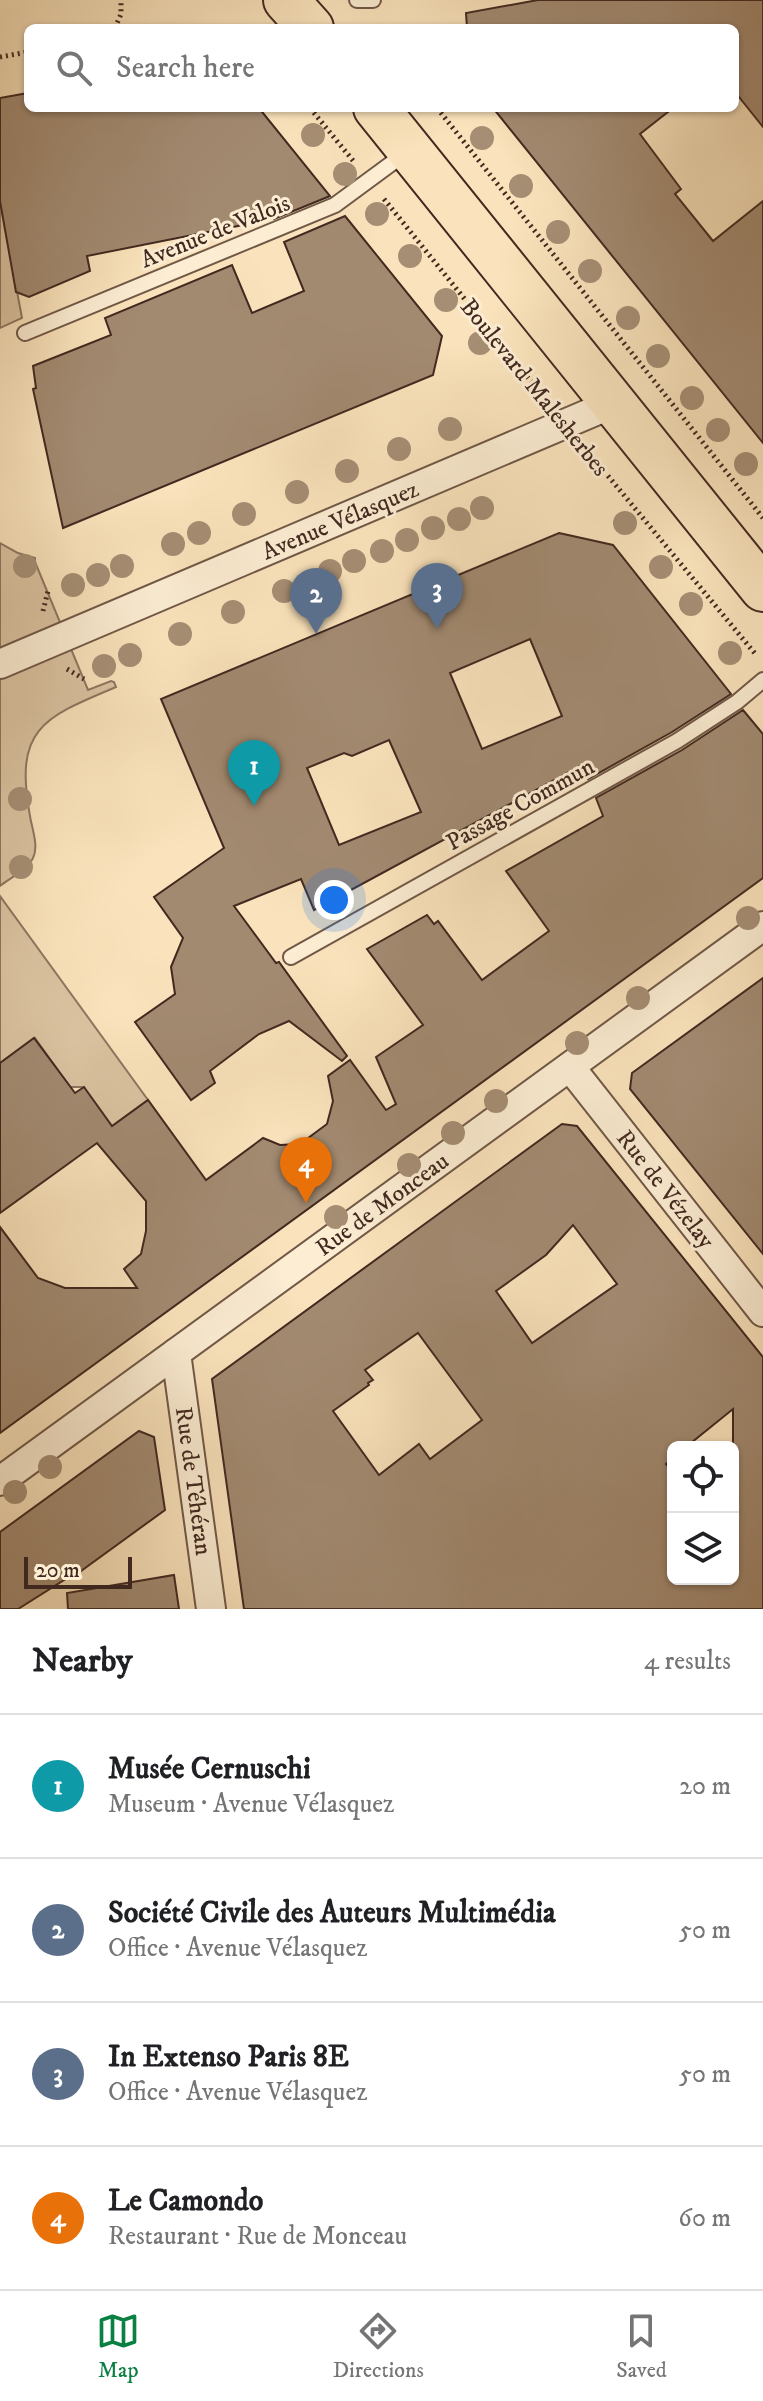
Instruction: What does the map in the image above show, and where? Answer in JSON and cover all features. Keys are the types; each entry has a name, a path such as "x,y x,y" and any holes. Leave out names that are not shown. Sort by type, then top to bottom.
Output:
{"main road":[{"path":"286,0 307,24"},
{"path":"379,112 763,589"}],"street":[{"name":"Avenue Vélasquez","path":"0,664 614,403"},
{"name":"Rue de Monceau","path":"0,1481 763,926"},
{"name":"Rue de Vézelay","path":"570,1067 763,1312"},
{"name":"Rue de Téhéran","path":"176,1353 211,1609"}],"lane":[{"path":"357,0 373,0"},
{"name":"Avenue de Valois","path":"25,333 335,205 411,149"},
{"name":"Passage Commun","path":"291,957 677,741 737,702 763,680"}],"path":[{"path":"117,24 121,14 121,0"},
{"path":"0,57 24,53"},
{"name":"Boulevard Malesherbes","path":"313,112 763,663"},
{"path":"440,112 763,518"}],"shaded area":[{"path":"0,201 22,318 0,328"},
{"path":"0,543 35,558 88,690 111,681 116,687 69,708 39,730 26,764 35,853 27,866 0,886"},
{"path":"0,896 148,1100 103,1133 84,1087 70,1087 35,1038 0,1076"}],"building":[{"path":"538,0 763,0 763,127 739,97 739,24 467,24 466,13"},
{"path":"24,94 24,112 262,112 330,196 274,219 272,214 243,225 87,256 90,271 29,297 16,292 0,201 0,98"},
{"path":"496,112 668,112 640,134 681,189 675,194 713,241 763,201 763,443"},
{"path":"345,216 442,336 433,375 63,528 33,389 36,388 33,366 111,335 105,318 232,265 252,313 304,291 284,242"},
{"path":"559,533 613,545 731,694 672,732 588,779 582,765 314,910 301,879 234,906 347,1056 342,1061 289,1021 259,1034 210,1071 215,1083 191,1100 135,1022 175,994 171,967 183,938 154,897 224,848 161,699","holes":["530,639 562,716 482,749 450,673","389,740 421,812 339,845 307,768 344,753 352,756"]},
{"path":"743,710 763,734 763,878 0,1433 0,1227 38,1278 65,1288 137,1288 124,1269 141,1254 146,1231 146,1201 97,1143 0,1213 0,1063 34,1038 75,1093 84,1087 112,1126 148,1100 206,1180 263,1138 280,1145 300,1144 327,1124 333,1101 328,1076 350,1060 386,1110 396,1104 376,1057 423,1025 367,949 427,915 434,924 438,921 482,980 549,931 506,871 603,816 596,798 682,750"},
{"path":"763,978 763,1254 630,1089 632,1073"},
{"path":"562,1124 577,1126 763,1357 763,1609 244,1609 212,1379","holes":["573,1225 617,1284 532,1343 496,1291 546,1255","418,1333 482,1420 430,1459 419,1444 379,1475 333,1411 373,1380 365,1370"]},
{"path":"139,1431 154,1437 165,1510 70,1579 18,1609 0,1609 0,1532"},
{"path":"174,1575 179,1609 68,1609 67,1593"}],"place":[{"name":"In Extenso Paris 8E","path":"437,629"},
{"name":"Société Civile des Auteurs Multimédia","path":"316,634"},
{"name":"Musée Cernuschi","path":"254,806"},
{"name":"Le Camondo","path":"306,1203"}]}
